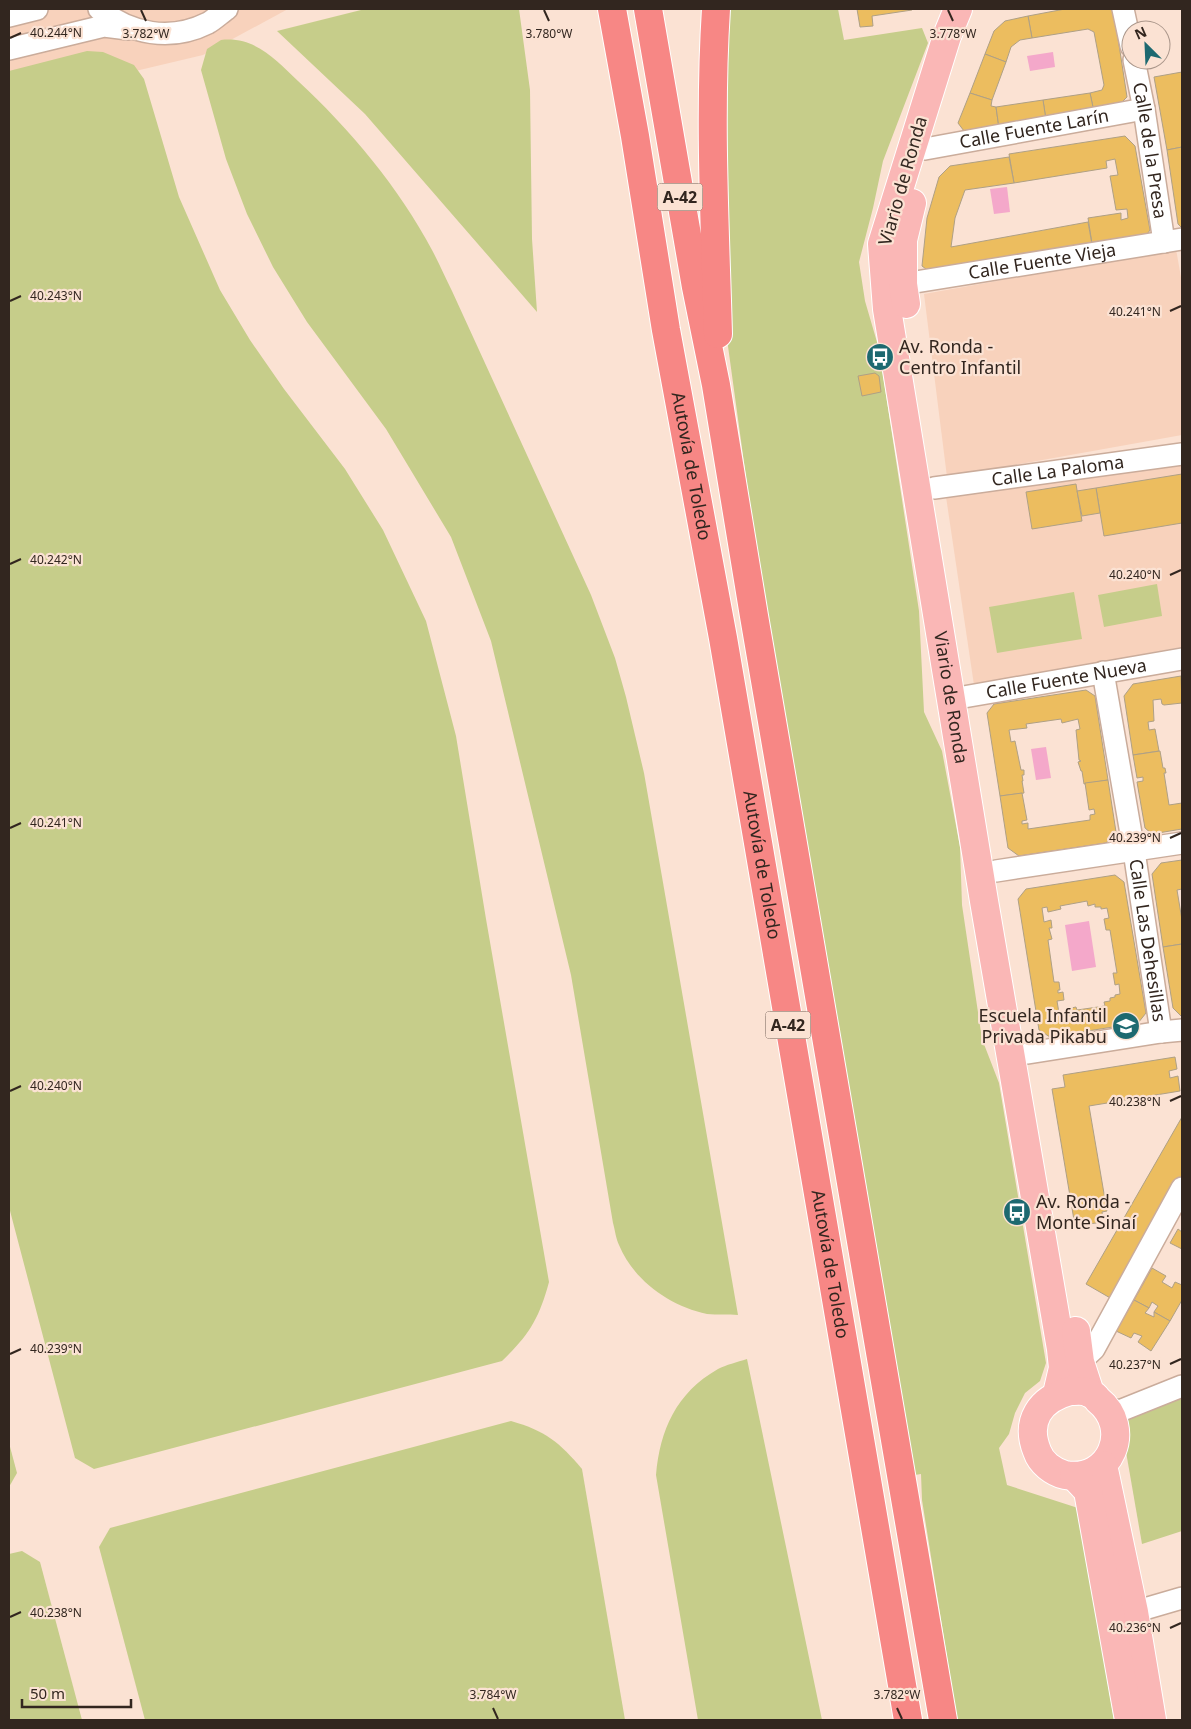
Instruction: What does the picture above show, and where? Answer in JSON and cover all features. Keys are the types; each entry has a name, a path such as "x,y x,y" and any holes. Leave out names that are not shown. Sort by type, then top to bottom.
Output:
{"highway":[{"name":"Autovía de Toledo","path":"612,9 635,136 666,330 723,638 908,1720"},
{"name":"Autovía de Toledo","path":"648,9 694,278 716,385 943,1720"},
{"path":"716,9 714,42 714,153 719,362 716,385"}],"main road":[{"name":"Viario de Ronda","path":"958,9 947,36 882,244 887,309 959,698 996,872 1080,1362 1099,1402"},
{"name":"Viario de Ronda","path":"975,9 924,149 903,240 903,284 934,488 987,919 1061,1350 1063,1368 1057,1394"},
{"path":"1070,1391 1099,1402 1115,1424 1115,1437 1111,1452 1104,1465 1090,1474 1074,1476 1060,1474 1048,1467 1039,1457 1032,1440 1034,1422 1042,1406 1057,1394 1070,1391"},
{"path":"1104,1465 1134,1612 1152,1720"},
{"path":"1074,1476 1088,1491 1129,1720"}],"street":[{"path":"11,17 37,9"},
{"path":"99,9 113,19 134,29"},
{"path":"9,49 104,26 134,29 156,34 188,31 209,22 227,9"},
{"name":"Calle de la Presa","path":"1136,70 1173,241"},
{"name":"Calle Fuente Larín","path":"924,149 1144,109"},
{"name":"Calle Fuente Vieja","path":"903,284 1173,241"},
{"name":"Calle La Paloma","path":"934,488 1182,454"},
{"name":"Calle Fuente Nueva","path":"959,698 1182,660"},
{"name":"Calle Las Dehesillas","path":"1103,672 1134,851 1172,1031"},
{"path":"996,872 1182,843"},
{"path":"1028,1053 1172,1031"},
{"path":"1080,1362 1094,1349 1182,1188"},
{"path":"1099,1402 1122,1410 1182,1386"},
{"path":"1134,1612 1182,1598"}],"shaded area":[{"path":"9,9 288,9 203,55 9,101"},
{"path":"1053,52 1055,67 1030,71 1027,56"},
{"path":"1007,187 1010,212 994,214 990,189"},
{"path":"1176,249 1182,283 1182,435 947,477 924,294"},
{"path":"1182,458 1182,647 974,685 945,490"},
{"path":"1046,747 1051,778 1036,780 1031,749"},
{"path":"1089,921 1096,967 1072,971 1065,925"}],"green space":[{"path":"365,9 519,9 530,90 532,239 537,312 365,114 277,31"},
{"path":"714,9 838,9 844,40 922,28 928,43 883,161 859,262 865,301 879,349 919,611 924,712 942,751 960,847 962,905 982,1039 999,1083 1046,1363 1040,1381 1025,1393 1015,1413 1009,1434 999,1448 1007,1485 1078,1508 1114,1720 957,1720 922,1500 921,1474 902,1477 749,499 716,259"},
{"path":"221,40 233,40 255,46 281,65 317,99 354,139 405,204 432,250 452,291 591,595 615,658 644,773 738,1315 707,1314 680,1305 667,1298 644,1281 634,1270 618,1243 571,975 491,641 451,537 386,429 307,322 273,267 247,214 226,159 201,70 207,49"},
{"path":"87,51 103,52 134,65 144,79 179,197 220,290 250,340 284,389 345,469 383,530 426,621 456,736 549,1282 532,1326 502,1361 94,1469 75,1458 9,1207 9,71"},
{"path":"1157,584 1162,616 1104,627 1098,595"},
{"path":"1074,592 1082,639 997,653 989,607"},
{"path":"747,1359 822,1720 698,1720 656,1475 658,1459 666,1428 681,1401 691,1389 718,1369"},
{"path":"1182,1395 1182,1531 1142,1544 1125,1446 1128,1418"},
{"path":"511,1421 543,1433 559,1445 582,1469 625,1720 145,1720 99,1547 110,1528"},
{"path":"9,1443 17,1473 9,1487"},
{"path":"22,1551 40,1562 82,1720 9,1720 9,1554"}],"building":[{"path":"857,9 912,10 872,16 873,26 860,27"},
{"path":"1065,9 1110,9 1114,12 1121,70 1123,70 1127,97 1117,107 1094,112 1090,93 1102,90 1104,85 1094,32 1088,29 1032,38 1028,16"},
{"path":"1028,16 1032,38 1020,40 1011,47 1006,62 985,54 994,31 1005,21"},
{"path":"985,54 1006,62 992,100 970,93"},
{"path":"1182,72 1182,147 1167,150 1154,77"},
{"path":"970,93 992,100 991,106 996,107 999,128 967,135 958,123"},
{"path":"1090,93 1094,112 1046,120 1043,100"},
{"path":"1043,100 1046,120 999,128 996,107"},
{"path":"1125,136 1135,146 1150,230 1142,242 1093,250 1088,218 1121,213 1121,220 1128,218 1127,209 1116,210 1110,176 1118,175 1115,159 1106,161 1107,168 1014,183 1009,154"},
{"path":"1182,147 1182,228 1178,224 1167,150"},
{"path":"1009,157 1014,183 965,190 955,218 951,247 1088,222 1093,250 934,275 922,266 927,218 939,177 950,166"},
{"path":"875,373 879,376 881,392 862,396 858,376"},
{"path":"1182,474 1182,523 1104,536 1096,488"},
{"path":"1076,484 1082,521 1032,529 1026,492"},
{"path":"1096,488 1100,513 1082,516 1077,491"},
{"path":"1181,676 1182,703 1164,705 1161,699 1153,700 1154,721 1148,722 1149,730 1155,729 1159,751 1133,755 1124,696 1133,684"},
{"path":"1086,690 1095,696 1108,780 1084,784 1078,762 1081,761 1079,760 1076,730 1080,729 1078,719 1062,723 1061,719 1026,724 1027,728 1009,730 1011,742 1015,741 1021,770 1024,770 1022,781 1024,793 1000,796 987,713 994,704"},
{"path":"1160,751 1163,768 1165,768 1166,773 1164,773 1169,805 1182,803 1182,829 1152,834 1145,828 1137,782 1143,781 1143,777 1137,778 1133,755"},
{"path":"1108,780 1116,832 1106,843 1019,856 1008,848 1000,796 1022,793 1027,820 1022,821 1022,824 1028,823 1028,829 1090,820 1090,815 1095,814 1094,809 1089,810 1085,783"},
{"path":"1182,860 1182,889 1177,890 1182,920 1182,944 1163,947 1152,874 1161,863"},
{"path":"1115,875 1124,882 1146,1013 1138,1023 1050,1037 1039,1030 1018,899 1026,889","holes":["1087,901 1088,906 1095,904 1095,907 1107,908 1109,918 1104,919 1106,930 1110,930 1117,973 1113,973 1115,985 1119,984 1120,994 1110,998 1110,1001 1104,1002 1105,1006 1077,1010 1076,1007 1066,1009 1066,1013 1059,1013 1057,1001 1064,1000 1063,992 1058,993 1058,990 1060,990 1059,982 1054,982 1048,940 1052,939 1049,928 1052,928 1051,920 1044,922 1042,908 1047,907 1048,912 1061,909 1060,906"]},
{"path":"1182,944 1182,1017 1173,1008 1163,947"},
{"path":"1175,1057 1177,1069 1169,1071 1170,1078 1178,1076 1180,1091 1089,1106 1107,1211 1102,1212 1103,1222 1075,1226 1052,1089 1065,1087 1063,1075"},
{"path":"1182,1117 1182,1178 1112,1299 1086,1284"},
{"path":"1178,1229 1182,1232 1182,1249 1170,1243"},
{"path":"1152,1268 1166,1276 1162,1282 1172,1288 1175,1282 1182,1285 1182,1300 1170,1321 1154,1312 1158,1306 1152,1302 1149,1308 1134,1300"},
{"path":"1134,1300 1149,1308 1145,1313 1154,1317 1154,1312 1170,1321 1151,1351 1138,1342 1142,1336 1134,1333 1131,1338 1116,1331"}],"place":[{"name":"Av. Ronda - Centro Infantil","path":"880,357"},
{"name":"Escuela Infantil Privada Pikabu","path":"1126,1026"},
{"name":"Av. Ronda - Monte Sinaí","path":"1017,1212"}]}
